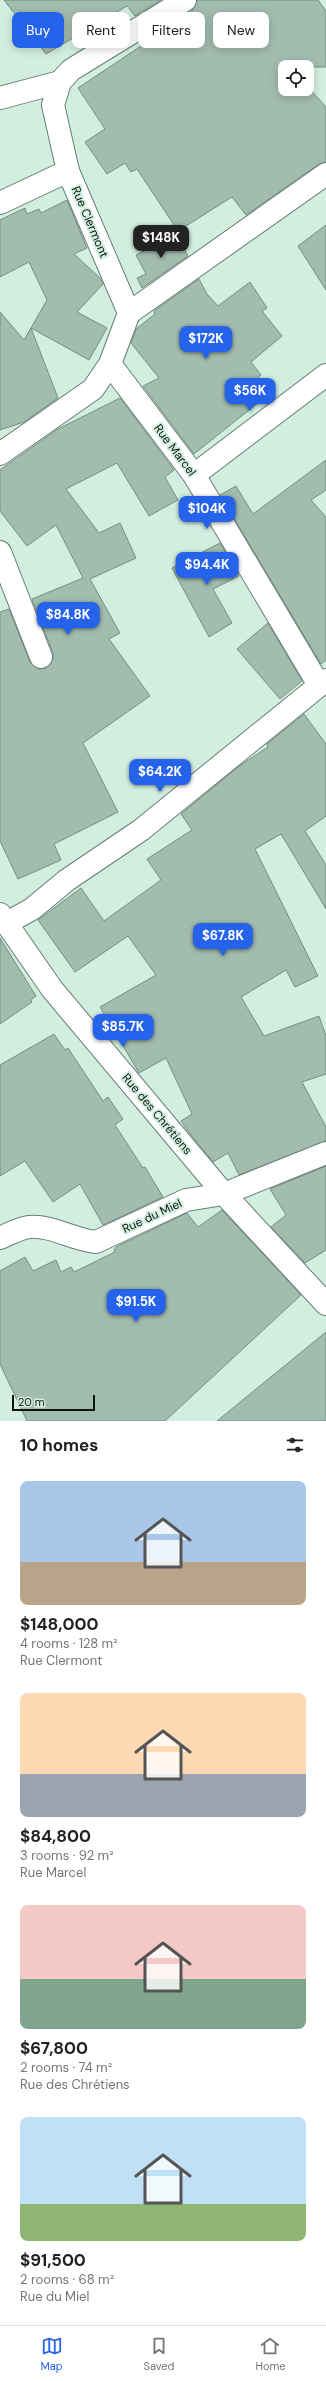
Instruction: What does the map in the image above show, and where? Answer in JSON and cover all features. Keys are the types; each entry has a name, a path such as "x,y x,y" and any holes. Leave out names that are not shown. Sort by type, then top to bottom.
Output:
{"street":[{"name":"Rue Clermont","path":"129,313 68,171 53,105 60,82 71,70 185,0"},
{"path":"0,98 60,82"},
{"path":"0,203 68,171"},
{"path":"0,454 93,389 110,364 129,313 326,174"},
{"name":"Rue Marcel","path":"110,364 194,475 322,682"},
{"path":"194,475 326,375"},
{"path":"0,552 42,657"},
{"path":"2,919 32,909 67,880 141,830 322,682"},
{"name":"Rue des Chrétiens","path":"2,919 52,989 224,1194 326,1304"},
{"name":"Rue du Miel","path":"0,1238 28,1227 41,1227 82,1241 96,1242 186,1200 224,1194 326,1153"}],"building":[{"path":"4,0 161,0 142,12 138,12 138,14 135,16 127,6 117,12 72,12 72,39 64,43 64,12 13,12"},
{"path":"197,0 318,0 326,11 326,67 314,67 314,60 278,60 278,96 314,96 314,94 326,107 326,162 319,164 246,215 232,197 178,231 137,169 131,172 125,163 107,174 85,142 105,129 78,88 138,48 205,48 205,12 190,12"},
{"path":"41,48 56,48 46,54"},
{"path":"67,200 87,248 74,254 100,278 103,284 77,312 107,328 89,360 31,328 58,398 24,422 0,430 0,312 24,340 47,300 29,262 0,277 0,220 25,208 27,214 39,209 41,213"},
{"path":"326,225 326,290 298,246"},
{"path":"177,235 188,256 142,288 137,278 146,274 136,255"},
{"path":"199,279 207,294 218,306 250,282 267,308 262,311 282,336 251,362 261,375 257,378 269,394 194,454 143,386 159,378 131,343 136,329 155,314 154,311"},
{"path":"120,398 174,470 165,477 178,500 149,516 117,463 66,489 99,533 120,523 136,558 90,579 120,633 109,639 150,696 83,743 118,812 54,844 61,860 18,879 0,841 0,612 9,609 30,662 39,669 46,668 53,659 53,653 32,599 83,578 56,525 27,546 0,511 0,470 58,429"},
{"path":"326,460 326,490 311,500 326,517 326,660 321,664 220,495 236,486 253,514"},
{"path":"220,543 239,576 213,589 232,623 209,637 172,568"},
{"path":"268,623 302,681 280,699 237,649"},
{"path":"304,714 326,744 326,816 305,831 326,865 326,909 281,834 255,849 318,976 295,987 286,970 241,997 264,1036 319,1016 326,1036 326,1074 302,1082 326,1127 326,1141 239,1175 228,1153 213,1162 181,1121 192,1114 166,1058 139,1073 100,1007 156,975 128,936 75,972 38,920 81,888 104,921 161,880 147,859 192,830 181,814 238,767 268,747 267,744"},
{"path":"0,938 36,996 31,1000 32,1002 0,1024"},
{"path":"54,1034 65,1050 68,1048 103,1101 108,1097 123,1119 115,1125 143,1168 145,1167 163,1197 103,1225 80,1184 53,1202 25,1161 0,1176 0,1065"},
{"path":"326,1166 326,1250 305,1263 271,1227 286,1215 270,1189"},
{"path":"222,1210 301,1295 165,1421 27,1421 0,1364 0,1271 25,1257 33,1271 56,1260 61,1272 71,1267 74,1272 115,1252 114,1250 116,1247 187,1213 198,1227"},
{"path":"326,1332 326,1421 217,1421"}]}
